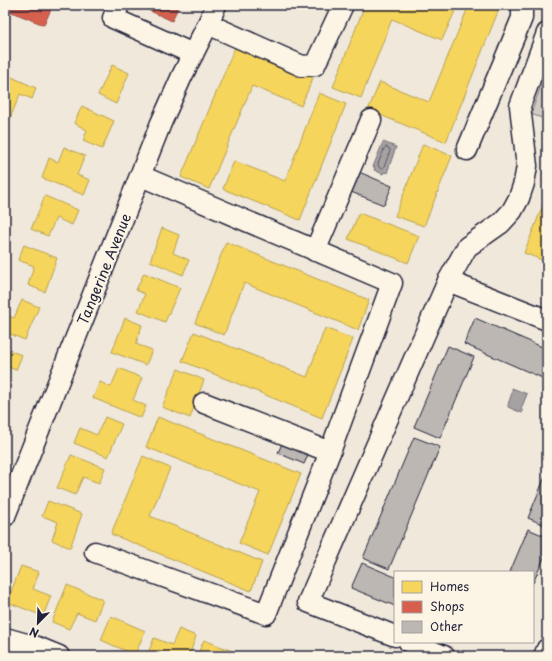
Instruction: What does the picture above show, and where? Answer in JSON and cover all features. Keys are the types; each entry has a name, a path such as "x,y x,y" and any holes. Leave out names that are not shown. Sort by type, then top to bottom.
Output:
{"street":[{"path":"119,5 113,18 193,54"},
{"name":"Tangerine Avenue","path":"5,516 140,176 182,76 216,5"},
{"path":"208,24 302,66 315,66 343,5"},
{"path":"467,150 522,18 522,5"},
{"path":"394,636 308,602 448,281 467,248 501,223 512,211 519,198 524,183 527,166 520,106 547,33"},
{"path":"315,251 371,120"},
{"path":"95,552 266,614 330,452 392,283 140,176"},
{"path":"448,281 547,320"},
{"path":"204,403 330,452"},
{"path":"5,638 37,647 59,656"},
{"path":"412,643 444,656"},
{"path":"544,656 547,649"}],"shaded area":[{"path":"547,68 547,120 531,114"}],"water":[{"path":"383,142 396,147 387,173 384,172 383,174 374,170 375,167 373,167"},
{"path":"512,388 527,394 521,409 523,411 522,413 508,407"}],"building: Homes":[{"path":"365,5 441,5 455,11 442,40 392,19 361,98 333,87"},
{"path":"469,5 488,5 499,9 446,142 368,110 380,82 429,102"},
{"path":"236,45 313,78 301,106 252,86 209,189 181,177"},
{"path":"112,65 129,73 116,104 98,95"},
{"path":"5,74 36,88 32,99 20,94 9,121 5,119"},
{"path":"319,93 346,104 300,220 223,189 234,161 285,181"},
{"path":"82,106 114,121 102,149 83,141 87,130 74,123"},
{"path":"423,144 452,156 424,226 395,216"},
{"path":"64,147 85,156 77,175 90,180 84,195 42,178 49,158 58,162"},
{"path":"547,195 547,262 524,253"},
{"path":"45,196 78,210 72,225 56,218 48,236 31,229"},
{"path":"359,213 419,236 408,263 348,239"},
{"path":"162,228 179,235 173,253 189,260 183,275 150,261"},
{"path":"226,242 369,300 358,330 244,283 224,335 195,323"},
{"path":"24,245 57,258 45,292 28,285 34,266 18,260"},
{"path":"144,273 180,288 165,322 138,311 145,294 136,290"},
{"path":"22,300 39,307 25,340 5,332 5,315 14,318"},
{"path":"125,318 142,325 136,344 152,350 146,365 112,352"},
{"path":"325,328 353,339 322,418 182,361 194,332 307,377"},
{"path":"5,349 22,355 16,370 5,366"},
{"path":"119,368 142,378 133,400 146,406 141,418 93,398 100,382 111,387"},
{"path":"178,369 204,380 190,418 162,407"},
{"path":"105,417 122,424 108,457 74,443 80,428 97,435"},
{"path":"158,417 301,474 268,555 239,543 260,492 146,447"},
{"path":"71,455 105,468 99,483 83,477 75,495 57,488"},
{"path":"143,456 170,468 150,516 262,562 251,591 111,534"},
{"path":"48,501 82,514 70,548 52,540 58,522 42,516"},
{"path":"21,566 39,572 33,589 51,596 43,616 7,602"},
{"path":"67,585 103,600 95,620 77,613 69,629 52,622"},
{"path":"111,616 145,631 135,655 101,640"},
{"path":"179,629 196,636 189,656 147,656 154,638 172,645"},
{"path":"204,640 240,654 239,656 197,656"}],"building: Shops":[{"path":"11,5 53,5 44,25 9,11"},
{"path":"150,5 179,5 172,21 148,10"}],"building: Other":[{"path":"359,172 392,186 384,205 351,192"},
{"path":"475,318 547,349 547,380 464,344"},
{"path":"448,346 474,357 440,438 414,427"},
{"path":"414,437 440,447 389,569 363,558"},
{"path":"283,441 309,453 304,464 278,453"},
{"path":"547,472 547,526 528,518"},
{"path":"528,529 547,537 547,551 534,581 534,571 510,571"},
{"path":"362,563 394,577 394,606 351,588"}]}
